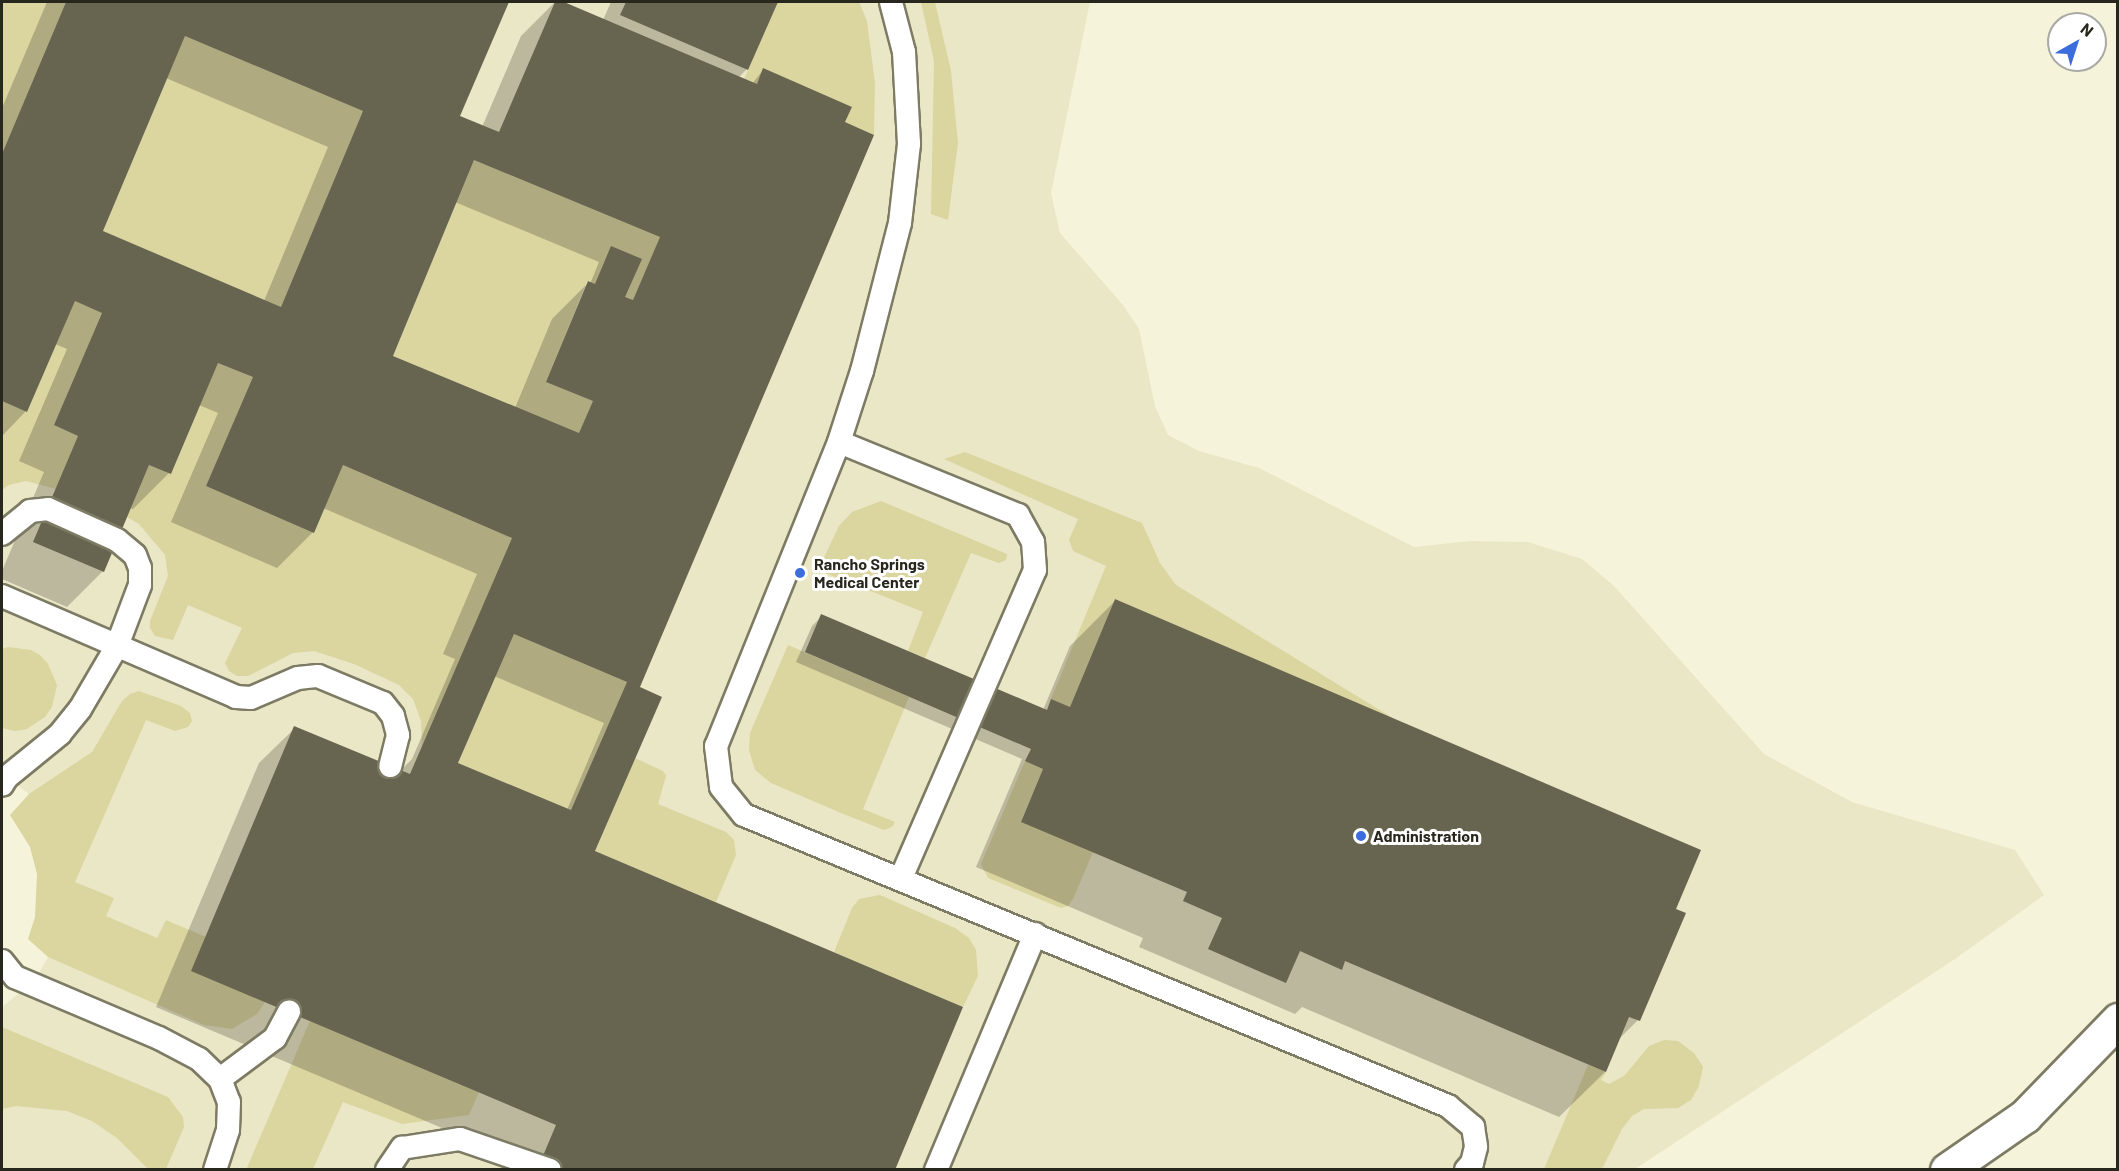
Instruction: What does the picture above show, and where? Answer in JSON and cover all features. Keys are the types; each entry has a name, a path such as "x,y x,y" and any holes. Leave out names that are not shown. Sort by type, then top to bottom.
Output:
{"highway":[{"path":"1947,1170 2025,1116 2118,1020"}],"lane":[{"path":"891,2 904,51 909,144 900,223 862,371 838,442 716,746 721,787 744,815 1448,1106 1473,1127 1476,1147 1472,1163 1466,1170"},
{"path":"838,442 1018,515 1033,542 1035,570 901,878"},
{"path":"2,534 30,511 48,509 117,540 135,555 140,568 140,585 117,646 80,709 60,734 7,777 2,785"},
{"path":"2,596 236,697 251,698 298,678 318,676 383,703 393,716 398,735 390,766"},
{"path":"936,1170 1035,934"},
{"path":"2,961 15,977 159,1038 199,1059 220,1079 230,1102 228,1130 214,1170"},
{"path":"220,1079 275,1038 288,1012"},
{"path":"387,1170 402,1148 460,1139 550,1170"}],"shaded area":[{"name":"Rancho Springs Medical Center","path":"2,2 1090,2 1051,193 1060,233 1123,305 1139,329 1155,406 1168,435 1199,451 1259,468 1414,547 1470,541 1528,542 1582,559 1614,586 1764,754 1852,802 2015,850 2044,895 1955,959 1635,1169 2,1170 2,1007 34,981 54,947 51,819 29,794 2,774"},
{"path":"2,2 66,2 2,154"},
{"path":"778,2 859,2 867,21 875,83 874,135 845,122 852,107 763,69 757,84 744,79"},
{"path":"921,2 935,2 951,71 958,143 948,220 931,214 934,61"},
{"path":"185,36 363,111 281,307 103,231"},
{"path":"474,160 660,237 633,300 587,281 546,382 593,401 579,433 393,356"},
{"path":"75,301 102,313 54,425 78,436 56,489 26,481 9,485 2,490 2,401 27,412"},
{"path":"218,363 253,377 206,486 314,532 343,465 512,538 422,747 421,721 413,699 399,685 354,664 314,651 293,653 248,676 237,676 229,671 225,663 242,628 188,605 173,640 155,636 150,628 150,621 168,576 165,555 139,524 127,517 149,465 171,474"},
{"path":"965,452 1142,523 1160,563 1176,585 1396,720 1115,599 1070,707 1051,699 1106,566 1073,551 1069,540 1078,519 944,459"},
{"path":"881,501 1007,554 1006,560 999,563 971,553 925,658 908,651 923,612 818,570 839,526 852,512"},
{"path":"514,634 627,682 571,810 458,763"},
{"path":"788,645 909,697 863,809 895,822 892,827 884,830 841,813 771,783 755,770 749,750 750,733"},
{"path":"8,647 31,650 41,656 48,664 57,685 52,707 45,717 27,729 15,731 2,728 2,649"},
{"path":"139,691 181,706 190,713 192,721 188,727 175,731 146,720 75,882 114,898 106,916 157,938 166,920 206,937 265,1002 257,1014 232,1029 204,1025 48,957 28,939 35,917 37,874 30,847 10,815 29,794 92,752 122,701 130,694"},
{"path":"635,758 663,771 666,776 658,804 726,832 734,840 736,855 716,902 595,851"},
{"path":"1025,761 1043,769 1021,821 1093,852 1073,899 1068,906 1061,908 988,878 981,864"},
{"path":"880,895 955,928 969,938 976,950 978,976 963,1007 834,952 852,908 859,899"},
{"path":"310,1021 479,1092 469,1115 402,1124 343,1102 313,1169 246,1170"},
{"path":"2,1027 168,1097 183,1117 184,1127 166,1169 148,1169 117,1138 92,1121 67,1111 16,1106 2,1109"},
{"path":"1664,1040 1678,1041 1694,1053 1703,1067 1699,1086 1691,1100 1678,1108 1644,1109 1632,1116 1622,1129 1603,1167 1599,1169 1544,1169 1588,1065 1606,1072 1601,1080 1609,1084 1624,1076 1649,1046"}],"building":[{"path":"66,2 509,2 460,116 499,132 555,2 564,2 757,84 763,68 852,107 845,122 874,135 640,687 662,697 595,851 963,1007 895,1170 537,1170 556,1125 191,971 294,726 410,774 512,538 343,465 314,533 206,486 253,377 218,363 171,474 149,465 104,572 33,542 78,436 54,425 102,313 75,301 27,412 2,401 2,154","holes":["185,36 363,111 281,307 103,231","474,160 660,237 633,300 625,297 642,259 611,246 595,284 588,281 546,382 593,401 579,433 393,356","514,634 627,682 571,810 458,763"]},
{"path":"626,2 778,2 748,70 620,15"},
{"name":"Administration","path":"1115,599 1701,850 1676,909 1686,913 1640,1021 1629,1017 1606,1072 1345,961 1342,970 1300,951 1286,983 1208,949 1222,918 1183,901 1187,892 1021,822 1043,769 1025,761 1031,749 805,652 821,614 1047,710 1051,699 1070,707"}],"place":[{"name":"Rancho Springs Medical Center","path":"800,573"},
{"name":"Administration","path":"1361,836"}]}
